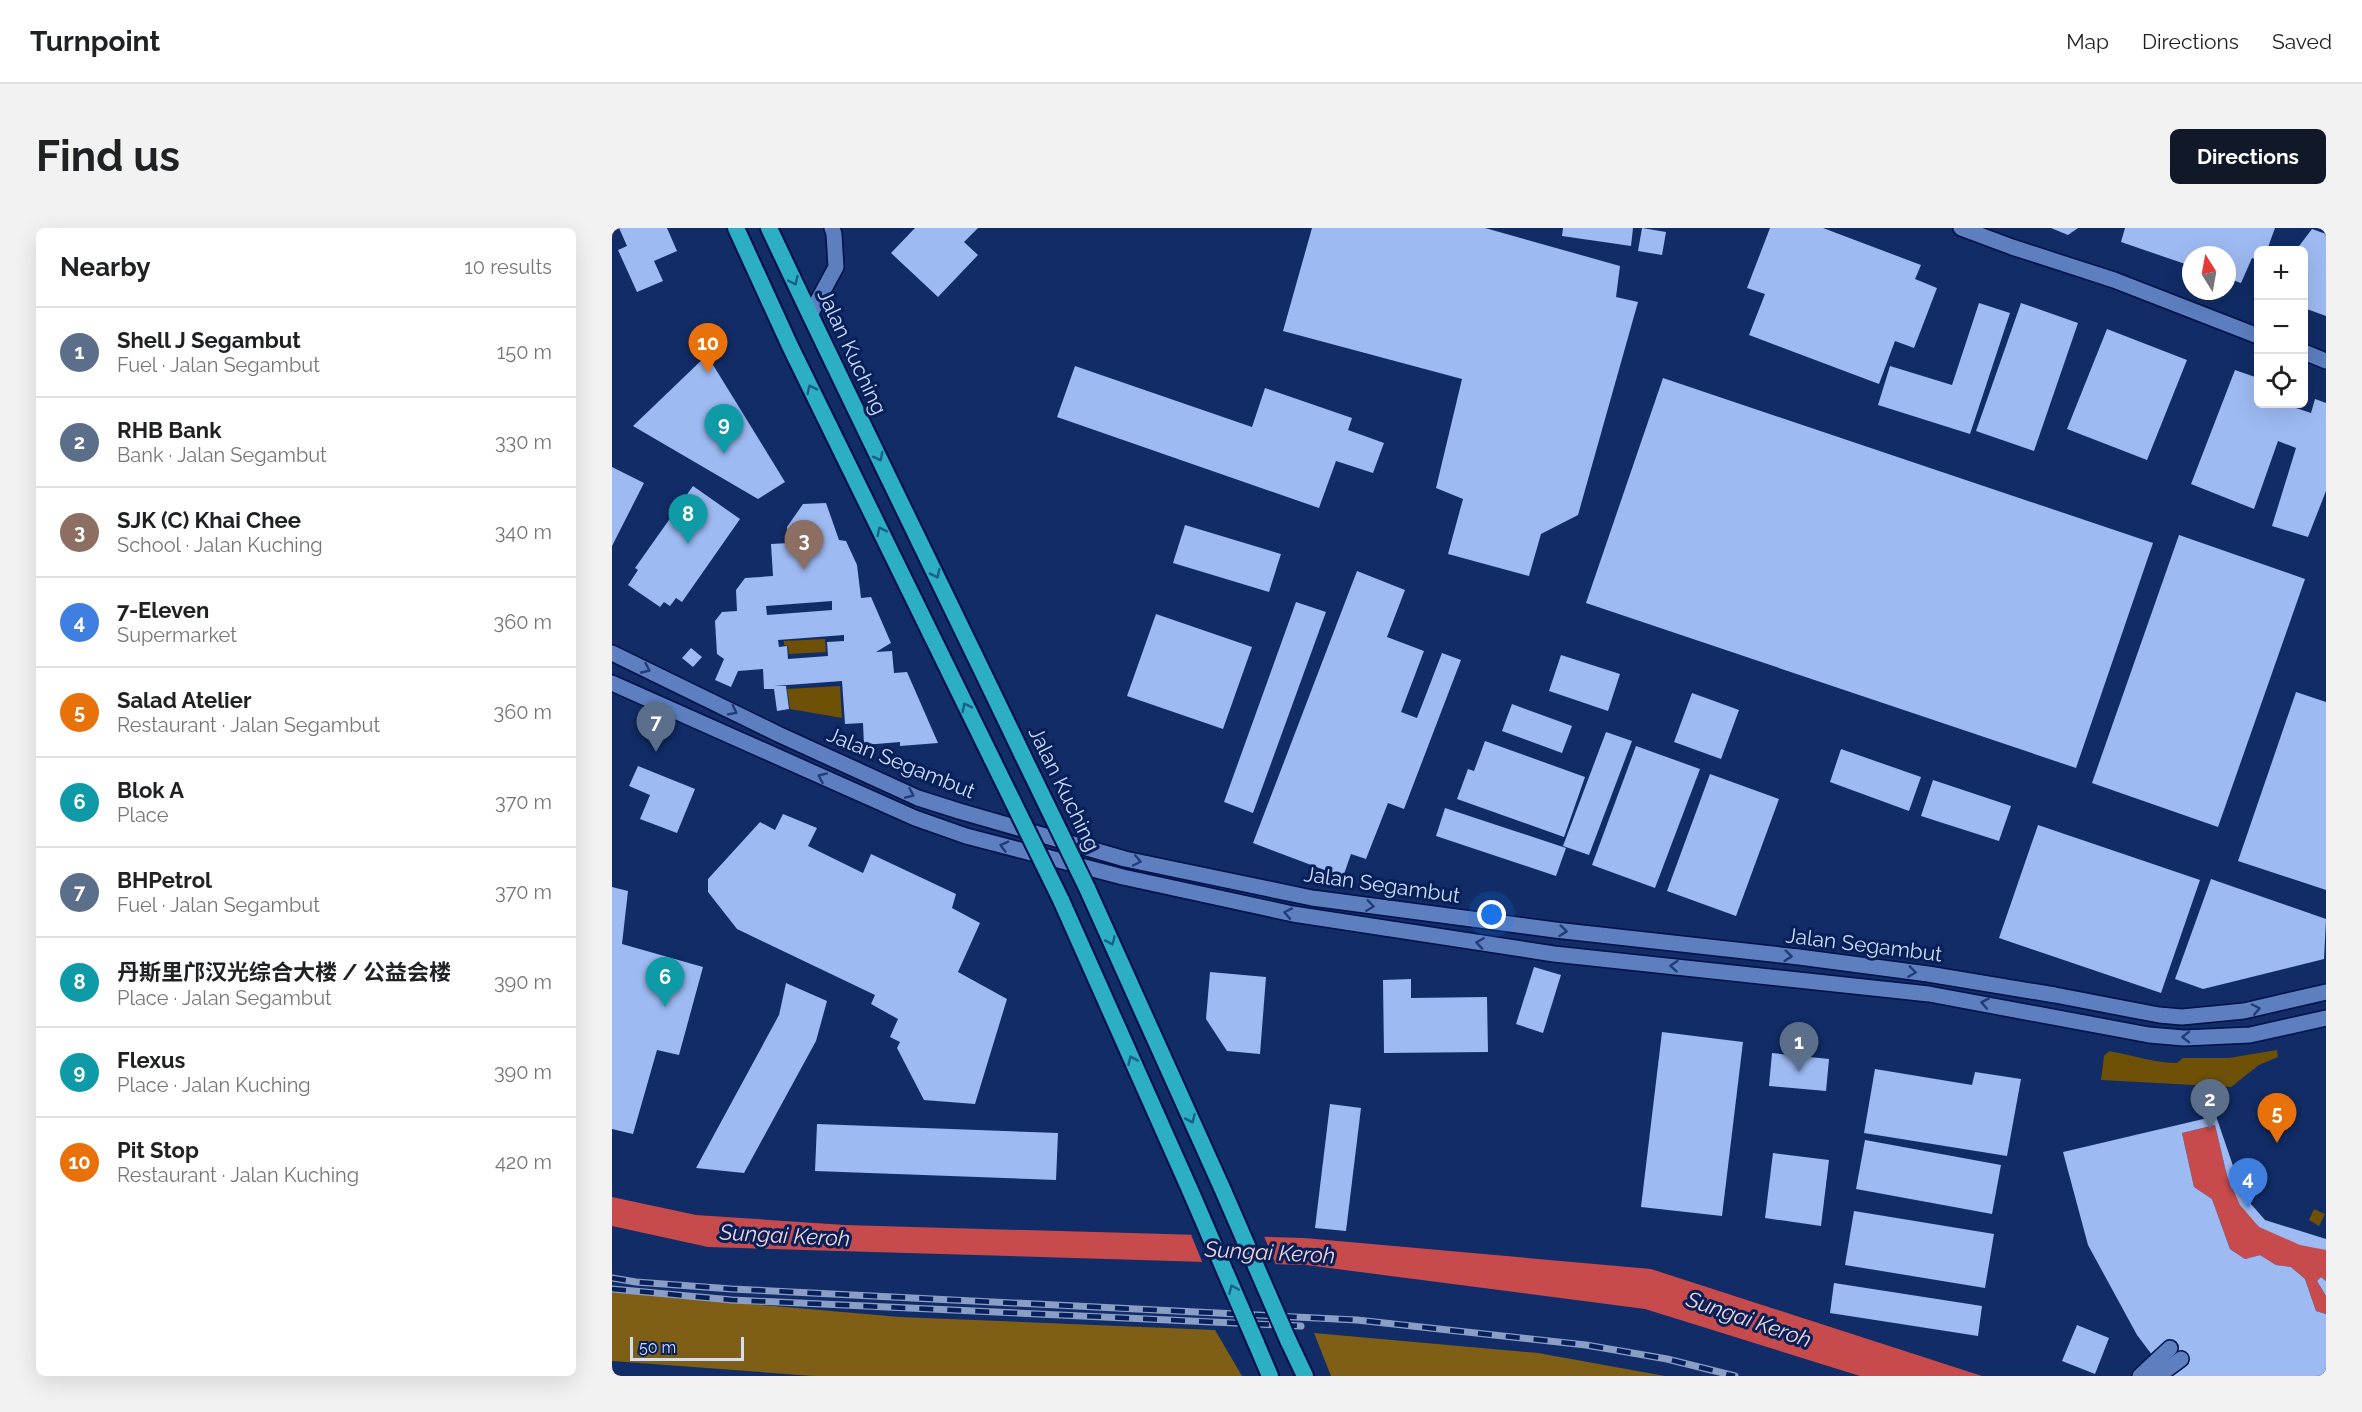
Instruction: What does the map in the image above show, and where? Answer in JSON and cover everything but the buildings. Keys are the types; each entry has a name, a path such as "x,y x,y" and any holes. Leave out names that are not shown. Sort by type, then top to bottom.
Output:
{"highway":[{"path":"736,228 790,346 1060,900 1190,1190 1270,1376"},
{"name":"Jalan Kuching","path":"769,228 1087,888 1305,1376"}],"main road":[{"path":"810,315 836,267 832,228"},
{"path":"1961,228 2114,280 2254,334"},
{"path":"2308,354 2326,361"},
{"name":"Jalan Segambut","path":"612,653 778,734 918,798 1125,859 1312,898 1555,930 1917,972 2159,1015 2182,1017 2244,1011 2326,992"},
{"name":"Jalan Segambut","path":"612,683 915,818 1010,848 1224,900 1293,914 1554,954 1929,994 2149,1035 2184,1038 2250,1035 2326,1018"},
{"path":"2211,1036 2326,1010"},
{"path":"2140,1376 2175,1354 2158,1376"}],"shaded area":[{"path":"825,639 826,652 789,654 788,646 784,645 784,641"},
{"path":"840,686 842,718 790,709 787,689"},
{"path":"2277,1050 2278,1057 2259,1065 2231,1087 2101,1080 2104,1056 2109,1051 2177,1063 2183,1058 2229,1058"},
{"path":"2314,1209 2325,1214 2319,1226 2309,1220"},
{"path":"612,1292 900,1317 1215,1330 1242,1376 813,1376 612,1361"},
{"path":"1314,1333 1538,1353 1665,1376 1331,1376"}],"water":[{"path":"2215,1125 2227,1176 2259,1227 2326,1250 2326,1281 2321,1277 2317,1281 2326,1296 2326,1314 2316,1311 2305,1279 2291,1267 2276,1265 2260,1255 2245,1259 2230,1249 2212,1199 2194,1187 2182,1133"},
{"name":"Sungai Keroh","path":"612,1197 696,1215 845,1225 1304,1238 1651,1269 1982,1376 1860,1376 1645,1309 1306,1265 708,1247 612,1226"}],"pier":[{"path":"1190,1232 1263,1234 1277,1267 1203,1264"}],"railway":[{"path":"612,1278 732,1289 1357,1320 1586,1345 1667,1359 1735,1376"},
{"path":"612,1289 732,1300 1301,1326"}],"place":[{"name":"Pit Stop","path":"708,373"},
{"name":"Flexus","path":"724,454"},
{"name":"丹斯里邝汉光综合大楼 / 公益会楼","path":"688,544"},
{"name":"SJK (C) Khai Chee","path":"804,570"},
{"name":"BHPetrol","path":"656,752"},
{"name":"Blok A","path":"665,1007"},
{"name":"Shell J Segambut","path":"1799,1072"},
{"name":"RHB Bank","path":"2210,1129"},
{"name":"Salad Atelier","path":"2277,1143"},
{"name":"7-Eleven","path":"2248,1208"}]}
